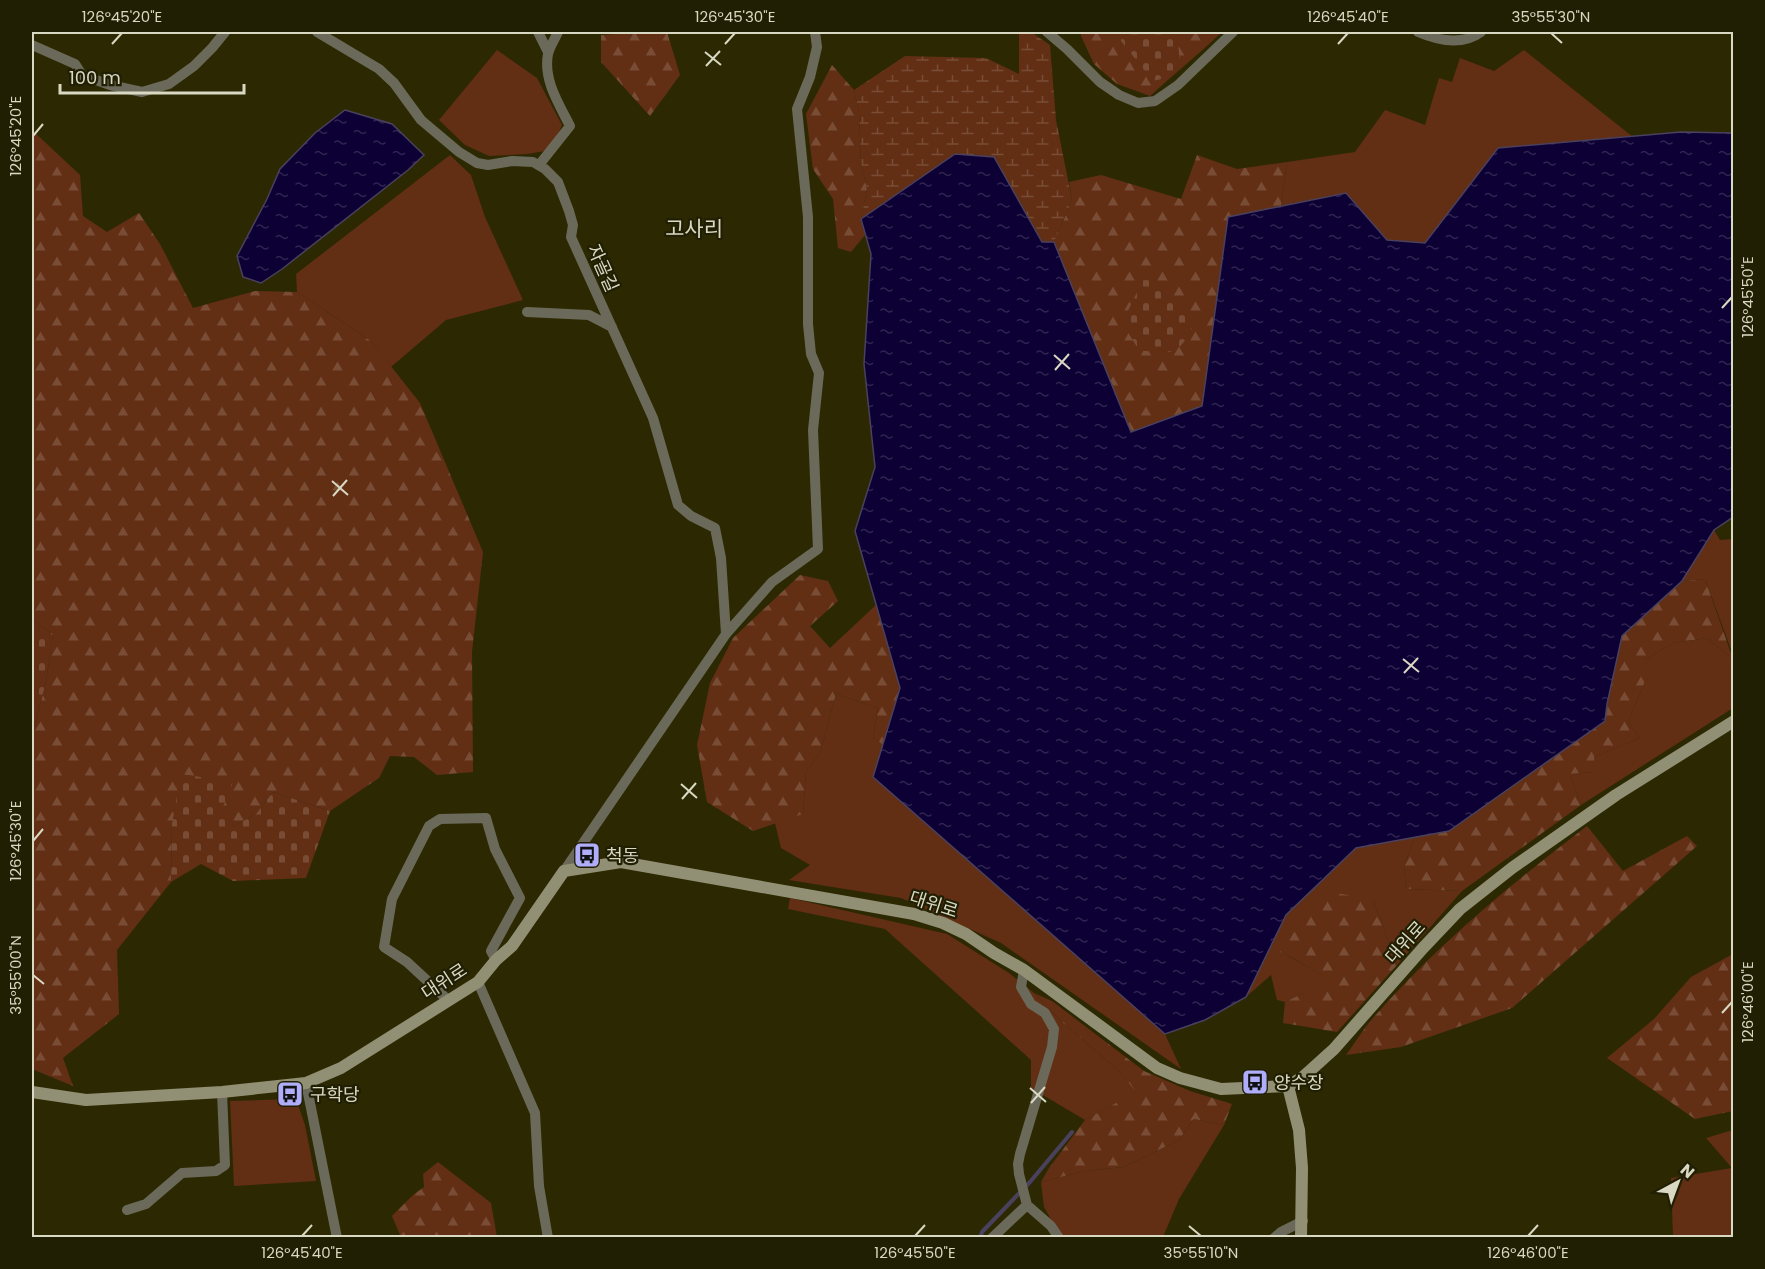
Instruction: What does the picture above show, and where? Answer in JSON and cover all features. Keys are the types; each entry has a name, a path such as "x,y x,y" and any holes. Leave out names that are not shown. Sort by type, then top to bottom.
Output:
{"main road":[{"name":"대위로","path":"32,1092 86,1100 222,1092 306,1083 342,1068 478,982 496,960 512,946 564,870 621,862 914,914 943,923 966,934 1024,970 1157,1068 1180,1078 1221,1089 1288,1086 1303,1077 1334,1048 1461,909 1512,868 1616,795 1734,721"},
{"path":"1288,1086 1299,1130 1302,1168 1301,1238"}],"street":[{"path":"32,45 75,64 82,75 110,85 142,92 169,84 194,66 213,48 225,32"},
{"path":"317,32 379,69 394,82 421,120 459,152 477,163 488,165 512,161 533,162 539,165 570,126 551,87 547,68 549,52 558,32"},
{"path":"538,32 549,52"},
{"path":"564,870 726,634 772,582 818,549 813,430 819,373 811,354 808,324 808,217 797,109 810,77 815,57 817,47 815,32"},
{"path":"1047,32 1100,82 1119,95 1138,103 1155,101 1178,85 1233,32"},
{"path":"1418,32 1445,41 1461,41 1481,32"},
{"name":"자골길","path":"539,165 558,182 573,225 571,237 653,418 678,505 691,516 715,528 721,558 726,634"},
{"path":"527,312 589,315 612,327"},
{"path":"448,1000 407,962 384,947 392,899 429,826 440,819 486,818 495,849 520,898 491,951 496,960"},
{"path":"1024,970 1021,987 1031,1004 1045,1013 1054,1029 1052,1047 1018,1164 1027,1205 1051,1226 1059,1238"},
{"path":"478,982 535,1113 539,1186 548,1238"},
{"path":"306,1083 337,1238"},
{"path":"127,1210 146,1204 182,1173 216,1171 225,1165 222,1092"},
{"path":"992,1238 1027,1205"},
{"path":"1274,1238 1302,1221"}],"green space":[{"path":"667,32 680,75 650,116 601,62 601,35"},
{"path":"1019,32 1031,32 1050,45 1056,120 1072,200 1054,242 1042,242 994,157 955,154 861,219 867,189 861,163 859,112 854,90 905,56 986,58 1019,74"},
{"path":"1081,32 1222,32 1150,96 1117,84 1094,64"},
{"path":"1121,32 1180,32 1177,35 1180,62 1170,77 1153,81 1121,41"},
{"path":"497,50 537,78 562,125 551,150 489,156 465,145 439,120"},
{"path":"1524,50 1633,137 1498,148 1425,243 1387,240 1346,193 1281,206 1287,162 1355,152 1385,110 1425,125 1439,78 1452,82 1460,58 1494,71"},
{"path":"832,65 854,90 859,112 861,163 867,189 861,219 865,235 851,252 838,248 833,199 813,169 806,114"},
{"path":"32,130 80,175 83,216 107,232 139,213 160,244 193,308 255,291 297,292 371,341 420,403 483,552 472,652 473,772 437,775 414,757 390,756 379,778 330,811 273,792 256,814 234,826 221,809 172,824 171,882 117,950 119,1014 63,1058 73,1086 32,1069 32,735 46,682 53,634 32,619"},
{"path":"450,155 471,175 485,217 523,300 446,320 391,367 371,341 297,292 296,274"},
{"path":"1197,155 1237,169 1287,162 1281,206 1228,218 1202,406 1131,432 1054,242 1072,200 1069,182 1101,175 1181,199"},
{"path":"1143,280 1160,281 1164,300 1185,308 1192,328 1177,349 1165,352 1139,350 1122,323"},
{"path":"1714,530 1720,540 1733,539 1733,655 1705,579 1682,581"},
{"path":"800,575 828,581 838,601 810,626 830,648 876,605 900,688 883,745 873,737 878,708 836,694 820,753 806,772 803,814 753,831 707,802 697,745 710,683 733,638"},
{"path":"1705,579 1733,659 1707,638 1673,643 1644,660 1644,684 1628,722 1640,738 1594,757 1595,772 1570,774 1581,805 1462,891 1406,889 1404,866 1415,837 1449,831 1605,721 1622,636 1682,581"},
{"path":"32,619 53,634 46,682 32,735"},
{"path":"1707,638 1733,659 1733,708 1581,805 1570,774 1594,772 1594,757 1640,738 1628,722 1644,684 1644,660 1673,643"},
{"path":"836,694 878,708 873,737 883,745 873,777 1165,1034 1181,1069 1001,943 901,898 789,880 810,865 781,848 775,823 803,813 806,772 820,753"},
{"path":"181,774 233,782 222,809 234,826 256,814 273,792 330,811 306,878 233,881 201,864 171,882 172,824"},
{"path":"1587,826 1623,871 1687,836 1697,846 1512,1008 1401,1047 1346,1055 1362,1031 1397,991 1448,941 1530,870"},
{"path":"1415,837 1404,866 1406,889 1462,891 1397,965 1373,900 1280,951 1331,980 1285,1002 1277,1000 1271,975 1246,997 1286,915 1356,848"},
{"path":"1327,891 1373,900 1397,965 1337,1032 1283,1023 1285,1002 1330,980 1280,952 1284,941"},
{"path":"790,898 947,934 1009,973 1034,993 1063,1023 1119,1071 1137,1092 1085,1120 1031,1088 1031,1060 885,929 788,909"},
{"path":"1733,954 1733,1111 1695,1119 1607,1058 1654,1019 1691,977"},
{"path":"1034,993 1052,1001 1144,1071 1190,1091 1232,1104 1224,1125 1194,1119 1179,1140 1124,1167 1085,1171 1041,1182 1085,1120 1136,1092 1119,1071 1063,1023"},
{"path":"296,1099 305,1125 316,1181 234,1186 230,1101"},
{"path":"1194,1119 1224,1125 1179,1199 1163,1237 1061,1237 1044,1207 1041,1182 1085,1171 1124,1167 1179,1140"},
{"path":"1733,1130 1733,1237 1673,1237 1671,1178 1732,1168 1706,1138"},
{"path":"438,1162 491,1203 497,1237 401,1237 392,1216 424,1187 423,1174"}],"water":[{"path":"345,110 392,124 424,155 282,269 261,283 243,277 237,256 280,169 315,133"},
{"path":"1681,132 1733,133 1733,517 1714,530 1682,581 1622,636 1605,721 1449,831 1356,848 1286,915 1246,997 1205,1020 1165,1034 873,777 900,688 855,531 875,467 864,364 871,254 861,219 955,154 994,157 1042,242 1054,242 1131,432 1202,406 1228,217 1346,193 1387,240 1425,243 1498,148"}],"waterway":[{"path":"980,1238 982,1232 1030,1182 1072,1132"}],"place":[{"name":"척동","path":"587,855"},
{"name":"양수장","path":"1255,1082"},
{"name":"구학당","path":"290,1094"}],"district":[{"name":"고사리","path":"694,228"}]}
